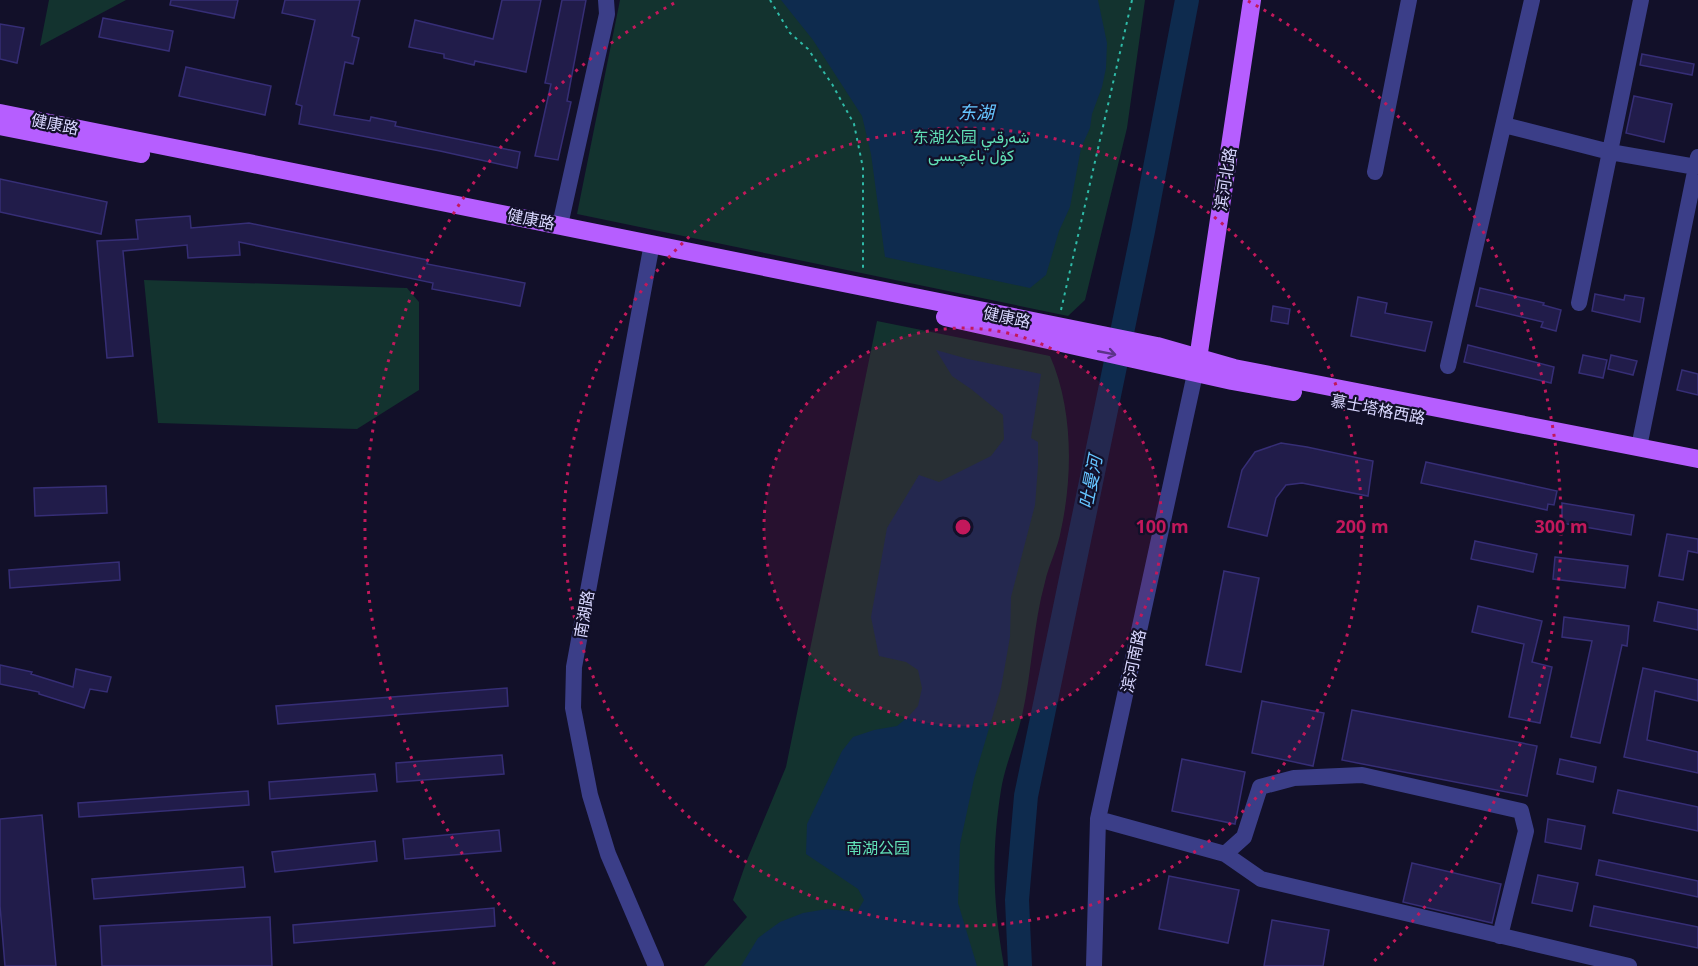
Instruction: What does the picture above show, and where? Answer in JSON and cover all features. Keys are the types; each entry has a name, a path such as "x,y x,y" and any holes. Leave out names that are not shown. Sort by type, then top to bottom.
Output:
{"main road":[{"name":"滨河北路","path":"1196,366 1252,0"},
{"name":"健康路","path":"0,113 863,287 1059,333"},
{"name":"健康路","path":"0,126 651,254 882,302 1059,333"},
{"name":"慕士塔格西路","path":"1059,333 1156,354 1196,366 1698,471"},
{"name":"慕士塔格西路","path":"1196,366 1234,368 1698,459"}],"street":[{"path":"560,225 607,14 606,0"},
{"path":"1375,172 1409,0"},
{"path":"1448,366 1532,0"},
{"path":"1579,303 1641,0"},
{"path":"1504,125 1610,152 1697,162 1639,447"},
{"name":"南湖路","path":"651,254 574,667 573,708 590,795 608,854 654,965"},
{"name":"滨河南路","path":"1094,966 1098,819 1196,366"},
{"path":"1225,854 1244,837 1260,787 1294,778 1362,775 1521,811 1526,831 1500,936"},
{"path":"1098,819 1225,854 1261,879 1629,966"}],"path":[{"path":"770,0 790,33 808,49 832,84 854,124 863,168 863,287"},
{"path":"1059,333 1132,0"}],"green space":[{"path":"49,0 126,0 40,46"},
{"name":"东湖公园 شەرقىي كۆل باغچىسى","path":"620,0 1145,0 1127,128 1085,300 1068,316 577,214"},
{"path":"144,280 407,288 419,302 419,390 357,429 158,423"},
{"name":"南湖公园","path":"877,321 1050,356 1063,397 1069,442 1065,509 1060,537 1041,598 1020,725 1003,781 998,813 995,878 997,921 1004,966 704,966 747,917 733,900 747,860 786,767"}],"water":[{"name":"东湖","path":"781,0 1098,0 1107,43 1106,68 1090,128 1081,148 1070,207 1059,231 1046,275 1030,288 885,257 871,154 862,116 813,40"},
{"path":"936,350 1041,374 1031,438 1038,442 1035,505 1011,597 1010,637 1001,688 974,779 960,844 958,903 977,966 741,966 758,938 780,922 803,913 827,909 857,912 864,900 858,889 806,854 807,824 842,751 853,737 897,726 918,706 922,688 918,670 906,662 879,656 871,617 887,528 919,475 939,482 991,456 1004,439 1003,415 952,376"}],"building":[{"path":"171,0 238,0 234,18 170,5"},
{"path":"285,0 360,0 352,36 359,38 353,64 345,62 334,115 370,121 371,117 396,122 395,126 520,152 517,168 299,124 302,106 296,104 315,20 282,13"},
{"path":"502,0 541,0 526,72 475,61 474,65 444,58 444,54 409,47 415,20 493,39"},
{"path":"562,0 586,0 567,101 571,102 558,160 535,156 551,84 545,83"},
{"path":"103,18 173,31 169,51 99,37"},
{"path":"0,24 24,28 17,63 0,59"},
{"path":"1642,54 1694,64 1692,75 1640,65"},
{"path":"186,67 271,86 265,115 179,96"},
{"path":"1634,96 1672,104 1664,142 1626,133"},
{"path":"0,179 107,202 101,234 0,212"},
{"path":"190,216 191,228 249,223 428,260 427,264 525,283 520,306 432,289 433,283 239,242 240,255 188,258 187,245 123,251 133,356 107,358 97,241 138,239 136,220"},
{"path":"1480,288 1544,303 1543,305 1561,310 1556,331 1541,327 1543,322 1476,306"},
{"path":"1595,294 1624,300 1625,295 1644,298 1640,322 1592,311"},
{"path":"1358,297 1387,303 1385,313 1432,322 1425,351 1351,336"},
{"path":"1273,306 1290,309 1288,324 1271,321"},
{"path":"1468,345 1554,367 1551,383 1464,362"},
{"path":"1583,355 1607,360 1603,378 1579,373"},
{"path":"1611,355 1637,361 1633,375 1608,369"},
{"path":"1682,370 1698,374 1698,395 1677,390"},
{"path":"1281,443 1373,461 1368,496 1302,483 1286,485 1276,498 1267,536 1228,527 1242,470 1255,452"},
{"path":"1426,462 1557,491 1554,505 1548,504 1547,510 1421,483"},
{"path":"106,486 107,513 35,516 34,488"},
{"path":"1562,503 1634,515 1631,535 1562,523"},
{"path":"1667,534 1698,539 1698,553 1688,551 1683,580 1659,576"},
{"path":"1475,541 1537,554 1533,572 1471,559"},
{"path":"1555,557 1628,566 1625,588 1553,579"},
{"path":"119,562 120,580 10,588 9,570"},
{"path":"1224,571 1259,578 1241,672 1206,665"},
{"path":"1658,602 1698,610 1698,630 1654,621"},
{"path":"1478,606 1542,621 1532,662 1552,667 1540,723 1509,717 1524,644 1472,632"},
{"path":"1564,617 1629,626 1627,646 1622,645 1600,743 1571,737 1592,641 1562,637"},
{"path":"0,665 32,672 31,674 73,687 76,669 111,677 107,692 90,689 84,708 39,694 39,692 0,684"},
{"path":"1643,668 1698,680 1698,701 1655,691 1647,740 1698,752 1698,773 1624,757"},
{"path":"507,688 508,706 278,724 276,706"},
{"path":"1262,701 1324,713 1313,766 1252,753"},
{"path":"1352,710 1537,746 1527,796 1342,760"},
{"path":"502,755 504,774 397,782 396,763"},
{"path":"1182,759 1245,772 1235,824 1172,811"},
{"path":"1560,759 1596,767 1593,782 1557,774"},
{"path":"375,774 377,791 270,799 269,782"},
{"path":"1618,790 1698,807 1698,831 1613,813"},
{"path":"248,791 249,805 79,817 78,803"},
{"path":"42,815 56,966 5,966 0,906 0,819"},
{"path":"1548,819 1585,826 1581,849 1545,842"},
{"path":"499,830 501,851 405,859 403,839"},
{"path":"375,841 377,861 275,872 272,852"},
{"path":"1599,860 1698,881 1698,897 1596,875"},
{"path":"1412,863 1501,884 1492,923 1403,902"},
{"path":"243,867 245,887 94,899 92,879"},
{"path":"1538,875 1578,883 1572,911 1532,903"},
{"path":"1169,876 1239,890 1228,943 1159,929"},
{"path":"1594,906 1698,927 1698,948 1590,926"},
{"path":"494,908 495,926 294,943 293,925"},
{"path":"270,917 272,966 102,966 100,926"},
{"path":"1272,920 1329,930 1323,966 1264,966"}],"waterway":[{"name":"吐曼河","path":"1020,966 1017,900 1026,796 1143,231 1187,0"}]}
